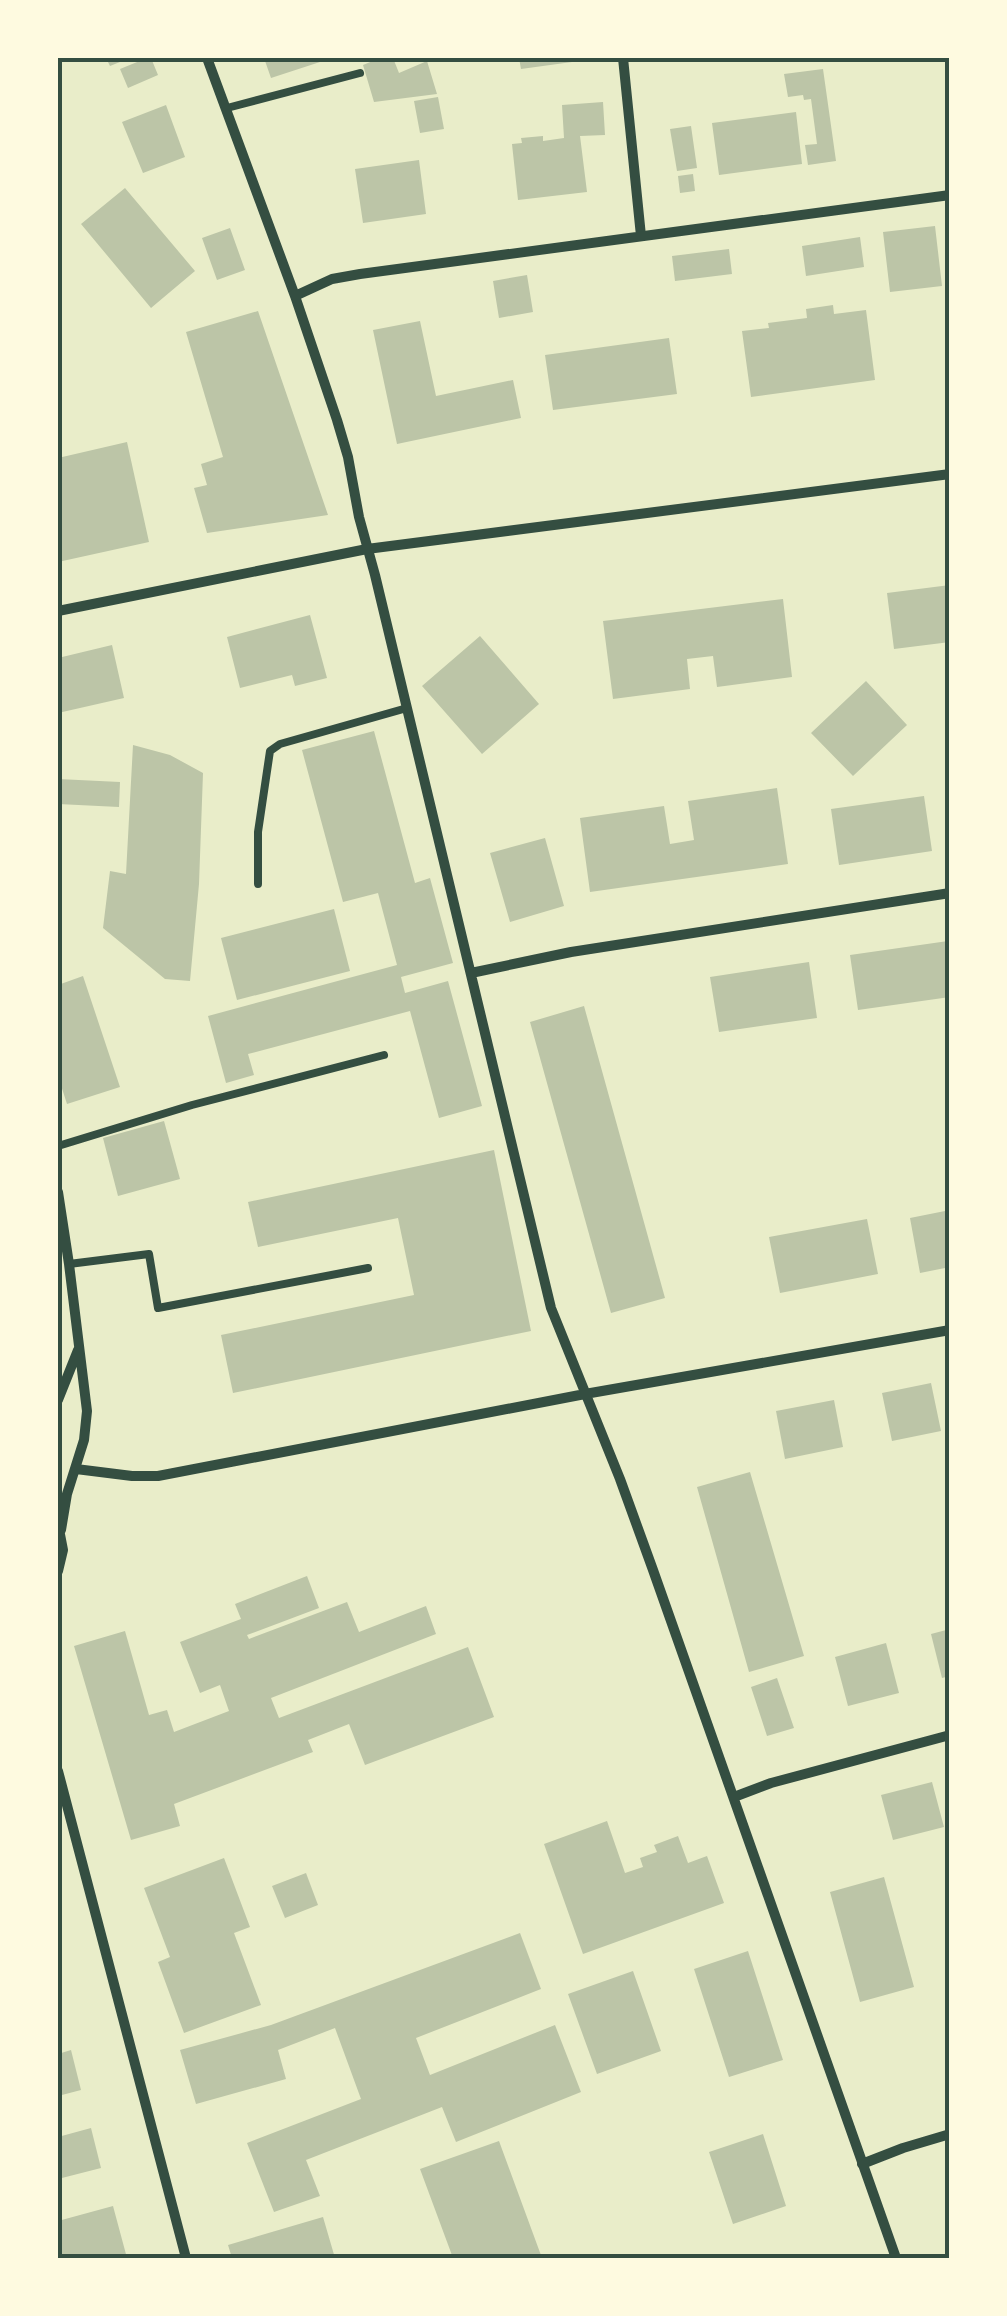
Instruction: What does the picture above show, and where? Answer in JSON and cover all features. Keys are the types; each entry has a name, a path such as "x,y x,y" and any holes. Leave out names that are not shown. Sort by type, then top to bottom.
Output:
{"street":[{"path":"207,58 296,296 348,457 551,1308 620,1479 896,2258"},
{"path":"623,58 641,236"},
{"path":"296,296 332,279 360,274 950,196"},
{"path":"58,611 368,549 950,474"},
{"path":"471,973 590,949 950,892"},
{"path":"58,1192 87,1412 59,1526 62,1550 58,1572"},
{"path":"76,1469 158,1476 584,1394 950,1330"},
{"path":"58,1400 78,1350"},
{"path":"734,1797 950,1736"},
{"path":"58,1772 186,2258"},
{"path":"862,2164 950,2134"}],"lane":[{"path":"227,108 360,73"},
{"path":"258,884 258,832 270,751 280,744 407,708"},
{"path":"58,1146 192,1105 384,1055"},
{"path":"70,1264 148,1254 158,1308 368,1268"}],"building":[{"path":"106,58 130,58 110,66"},
{"path":"151,58 158,75 128,88 120,69"},
{"path":"264,58 318,58 320,62 271,78"},
{"path":"393,58 399,73 427,61 437,94 374,102 363,65"},
{"path":"519,58 571,58 572,62 521,69"},
{"path":"823,69 836,161 808,165 805,145 817,144 811,99 804,100 803,95 788,97 784,74"},
{"path":"438,97 444,129 420,133 414,101"},
{"path":"603,102 605,135 580,136 587,192 518,200 512,144 522,143 521,138 564,138 562,105"},
{"path":"166,105 185,157 143,173 122,122"},
{"path":"796,112 802,164 719,175 712,123"},
{"path":"691,126 697,168 677,171 670,129"},
{"path":"419,160 426,214 363,223 355,169"},
{"path":"693,174 695,191 680,193 678,176"},
{"path":"125,188 195,271 151,308 81,224"},
{"path":"935,226 942,286 890,292 883,232"},
{"path":"230,228 245,270 217,280 202,238"},
{"path":"860,237 864,267 806,276 802,246"},
{"path":"729,249 732,274 675,281 672,256"},
{"path":"527,275 533,312 499,318 493,281"},
{"path":"833,305 834,314 866,310 875,380 751,397 742,331 807,318 806,309"},
{"path":"258,311 328,515 207,533 194,488 207,485 201,464 223,457 186,332"},
{"path":"420,321 436,396 513,380 521,418 397,444 373,330"},
{"path":"669,338 677,394 553,410 545,355"},
{"path":"127,442 149,542 58,562 58,458"},
{"path":"950,585 950,642 894,649 887,593"},
{"path":"783,599 792,677 717,687 713,656 687,659 690,689 613,699 603,621"},
{"path":"310,615 327,678 295,686 292,675 240,688 227,637"},
{"path":"480,636 539,704 482,754 422,686"},
{"path":"112,645 124,698 58,713 58,658"},
{"path":"866,681 907,725 853,776 811,733"},
{"path":"374,731 415,883 430,878 453,963 401,977 405,993 448,981 482,1106 439,1118 410,1011 248,1054 254,1075 226,1083 208,1016 397,965 378,893 343,902 302,750"},
{"path":"133,745 170,755 203,773 190,981 165,979 103,928 110,871 126,874"},
{"path":"58,779 120,782 119,807 58,804"},
{"path":"777,788 788,864 590,892 580,818 664,806 670,844 694,840 688,801"},
{"path":"924,796 932,851 839,865 831,809"},
{"path":"545,838 564,906 510,922 490,853"},
{"path":"334,909 350,971 237,1000 221,938"},
{"path":"948,941 950,997 858,1010 850,955"},
{"path":"809,962 817,1018 719,1032 710,977"},
{"path":"83,976 120,1087 67,1104 58,1076 58,985"},
{"path":"584,1006 665,1298 611,1313 530,1022"},
{"path":"164,1121 180,1179 118,1196 103,1138"},
{"path":"494,1150 531,1331 233,1393 221,1335 414,1295 398,1218 258,1247 248,1202"},
{"path":"950,1210 950,1267 920,1273 910,1218"},
{"path":"867,1219 878,1274 780,1293 769,1237"},
{"path":"931,1383 941,1431 892,1441 882,1393"},
{"path":"834,1400 843,1447 785,1459 776,1411"},
{"path":"750,1472 804,1656 749,1672 697,1487"},
{"path":"307,1576 319,1608 247,1635 249,1639 347,1602 359,1632 426,1606 436,1634 271,1698 279,1718 468,1647 494,1717 365,1765 349,1724 308,1740 313,1752 174,1804 180,1826 131,1840 74,1646 125,1631 149,1715 167,1710 174,1732 229,1711 220,1685 200,1693 180,1642 241,1619 235,1604"},
{"path":"950,1629 950,1676 942,1678 931,1634"},
{"path":"886,1643 899,1693 848,1706 835,1657"},
{"path":"777,1678 794,1728 767,1736 751,1687"},
{"path":"932,1782 944,1827 893,1840 881,1795"},
{"path":"607,1821 625,1873 643,1867 640,1858 657,1852 654,1845 678,1836 688,1863 707,1856 724,1903 583,1954 544,1844"},
{"path":"224,1858 250,1927 234,1933 261,2005 184,2033 158,1962 170,1957 144,1888"},
{"path":"306,1873 318,1905 285,1918 272,1886"},
{"path":"884,1877 914,1987 860,2002 830,1892"},
{"path":"520,1933 541,1989 416,2038 430,2075 555,2025 581,2092 456,2142 442,2107 306,2160 320,2196 274,2212 247,2143 361,2099 335,2028 278,2050 286,2079 196,2104 180,2050 271,2025"},
{"path":"748,1951 783,2060 729,2077 694,1969"},
{"path":"633,1971 661,2051 597,2074 568,1994"},
{"path":"71,2050 81,2090 58,2096 58,2054"},
{"path":"91,2128 101,2168 58,2179 58,2137"},
{"path":"763,2134 786,2206 733,2224 709,2152"},
{"path":"499,2141 542,2258 453,2258 420,2169"},
{"path":"113,2206 127,2258 63,2258 58,2221"},
{"path":"323,2217 335,2258 232,2258 228,2245"}]}
